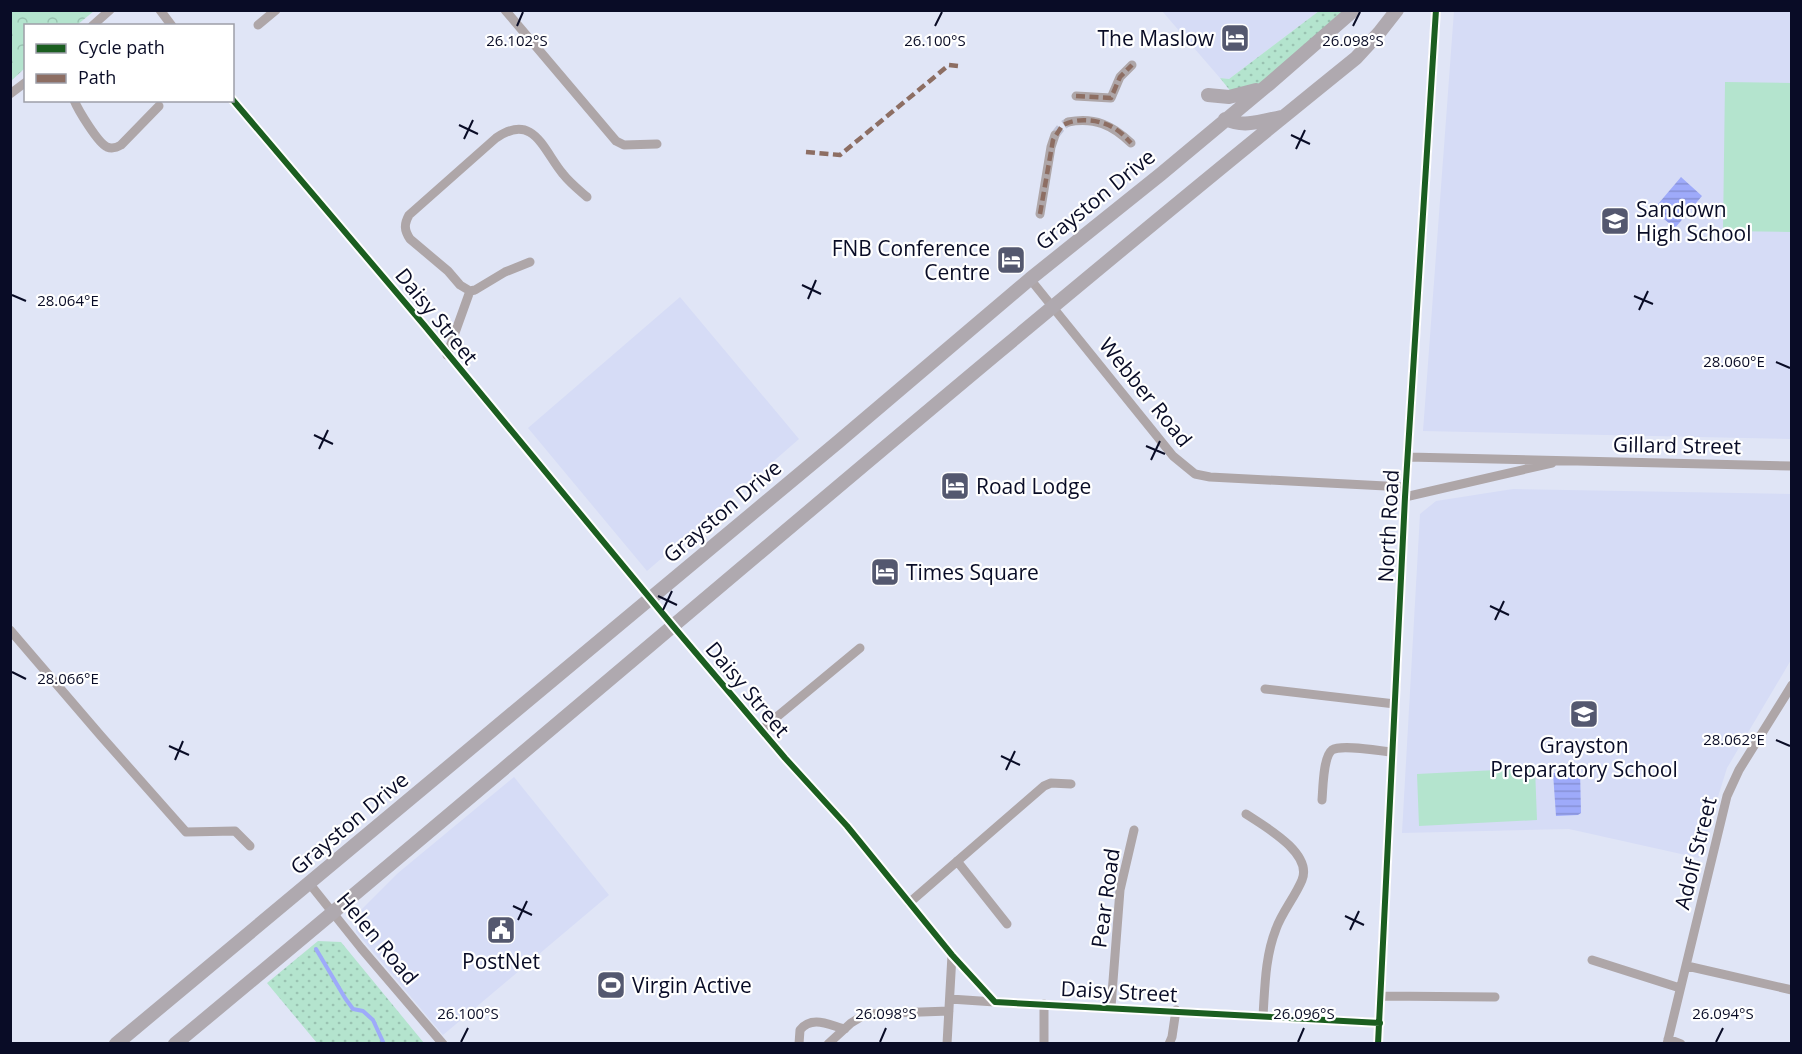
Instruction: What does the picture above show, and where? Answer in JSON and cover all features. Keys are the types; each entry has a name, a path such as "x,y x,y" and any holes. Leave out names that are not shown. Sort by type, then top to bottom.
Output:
{"main road":[{"name":"Grayston Drive","path":"116,1044 1030,279 1269,84 1354,10"},
{"path":"175,1044 1054,307 1356,58 1397,10"},
{"path":"1208,95 1229,97 1269,84"},
{"path":"1225,119 1234,123 1246,124 1284,116"}],"street":[{"path":"94,24 110,10"},
{"path":"160,10 170,24"},
{"path":"258,25 276,10"},
{"path":"505,10 616,141 624,145 657,144"},
{"name":"North Road","path":"1378,1044 1405,491 1436,10"},
{"path":"1076,96 1111,98 1120,77 1132,65"},
{"path":"10,94 24,84"},
{"name":"Daisy Street","path":"234,101 673,626 761,730 847,826 952,955 995,1002"},
{"path":"75,102 97,136 109,148 121,145 159,106"},
{"path":"1068,122 1088,121 1110,126 1131,143"},
{"path":"470,291 460,285 448,271 410,238 406,233 405,222 409,215 496,138 510,129 518,128 534,135 562,173 587,197"},
{"path":"1040,214 1055,135"},
{"path":"470,291 505,272 530,262"},
{"name":"Webber Road","path":"1030,279 1173,456 1195,474 1405,491"},
{"path":"447,355 470,291"},
{"name":"Gillard Street","path":"1408,457 1791,465"},
{"name":"Gillard Street","path":"1405,491 1563,460"},
{"path":"10,630 186,832 235,831 250,846"},
{"path":"761,730 860,648"},
{"name":"Adolf Street","path":"1668,1041 1727,796 1739,770 1791,685"},
{"path":"1265,689 1395,704"},
{"path":"1322,801 1326,758 1334,748 1392,752"},
{"path":"909,903 1044,786 1051,783 1071,784"},
{"path":"1246,814 1283,838 1296,854 1303,868 1302,879 1277,926 1267,957 1263,1016"},
{"name":"Pear Road","path":"1111,1007 1120,890 1134,830"},
{"path":"957,861 1007,924"},
{"name":"Helen Road","path":"309,883 443,1044"},
{"path":"947,1044 952,955"},
{"path":"1592,960 1680,988"},
{"path":"1687,966 1791,990"},
{"path":"1381,996 1496,997"},
{"name":"Daisy Street","path":"950,999 1380,1023"},
{"path":"1044,1004 1044,1044"},
{"path":"1169,1044 1176,1010"},
{"path":"828,1044 844,1029 872,1012 949,1011"},
{"path":"799,1044 800,1030 809,1022 844,1029"},
{"path":"1668,1041 1681,1044"}],"shaded area":[{"name":"The Maslow","path":"1162,11 1319,11 1229,79 1220,78"},
{"name":"Sandown High School","path":"1454,11 1791,11 1791,439 1423,431"},
{"path":"680,297 799,439 647,571 528,428"},
{"name":"Grayston Preparatory School","path":"1513,489 1791,494 1791,660 1727,768 1699,858 1569,829 1402,833 1420,514 1436,501"},
{"path":"514,777 609,895 443,1035 356,932 355,921 359,912 398,873"}],"green space":[{"path":"11,10 94,10 78,24 24,24 24,69 11,81"},
{"path":"1319,11 1353,11 1244,108 1220,78 1229,79"},
{"path":"1725,82 1791,83 1791,232 1723,231"},
{"path":"1535,768 1537,820 1419,826 1417,774"},
{"path":"318,941 341,942 424,1043 317,1043 267,983"}],"water":[{"path":"1681,177 1702,196 1675,228 1653,210"},
{"path":"1580,770 1581,813 1556,816 1553,773"}],"waterway":[{"path":"316,949 353,1009 363,1011 373,1020 384,1044"}],"tunnel":[{"path":"1055,135 1068,122"}],"marked path":[{"path":"806,152 840,155 949,65 958,66"},
{"path":"1076,96 1111,98 1120,77 1132,65"},
{"path":"1040,214 1053,140 1062,126 1075,121 1090,120 1117,130 1131,143"}],"cycle path":[{"path":"1378,1044 1405,497 1436,10"},
{"path":"234,101 424,325 673,626 785,758 847,826 952,955 995,1002 1380,1023"}],"place":[{"name":"The Maslow","path":"1235,38"},
{"name":"Sandown High School","path":"1615,221"},
{"name":"FNB Conference Centre","path":"1011,260"},
{"name":"Road Lodge","path":"955,486"},
{"name":"Times Square","path":"885,572"},
{"name":"Grayston Preparatory School","path":"1584,714"},
{"name":"PostNet","path":"501,930"},
{"name":"Virgin Active","path":"611,985"}]}
